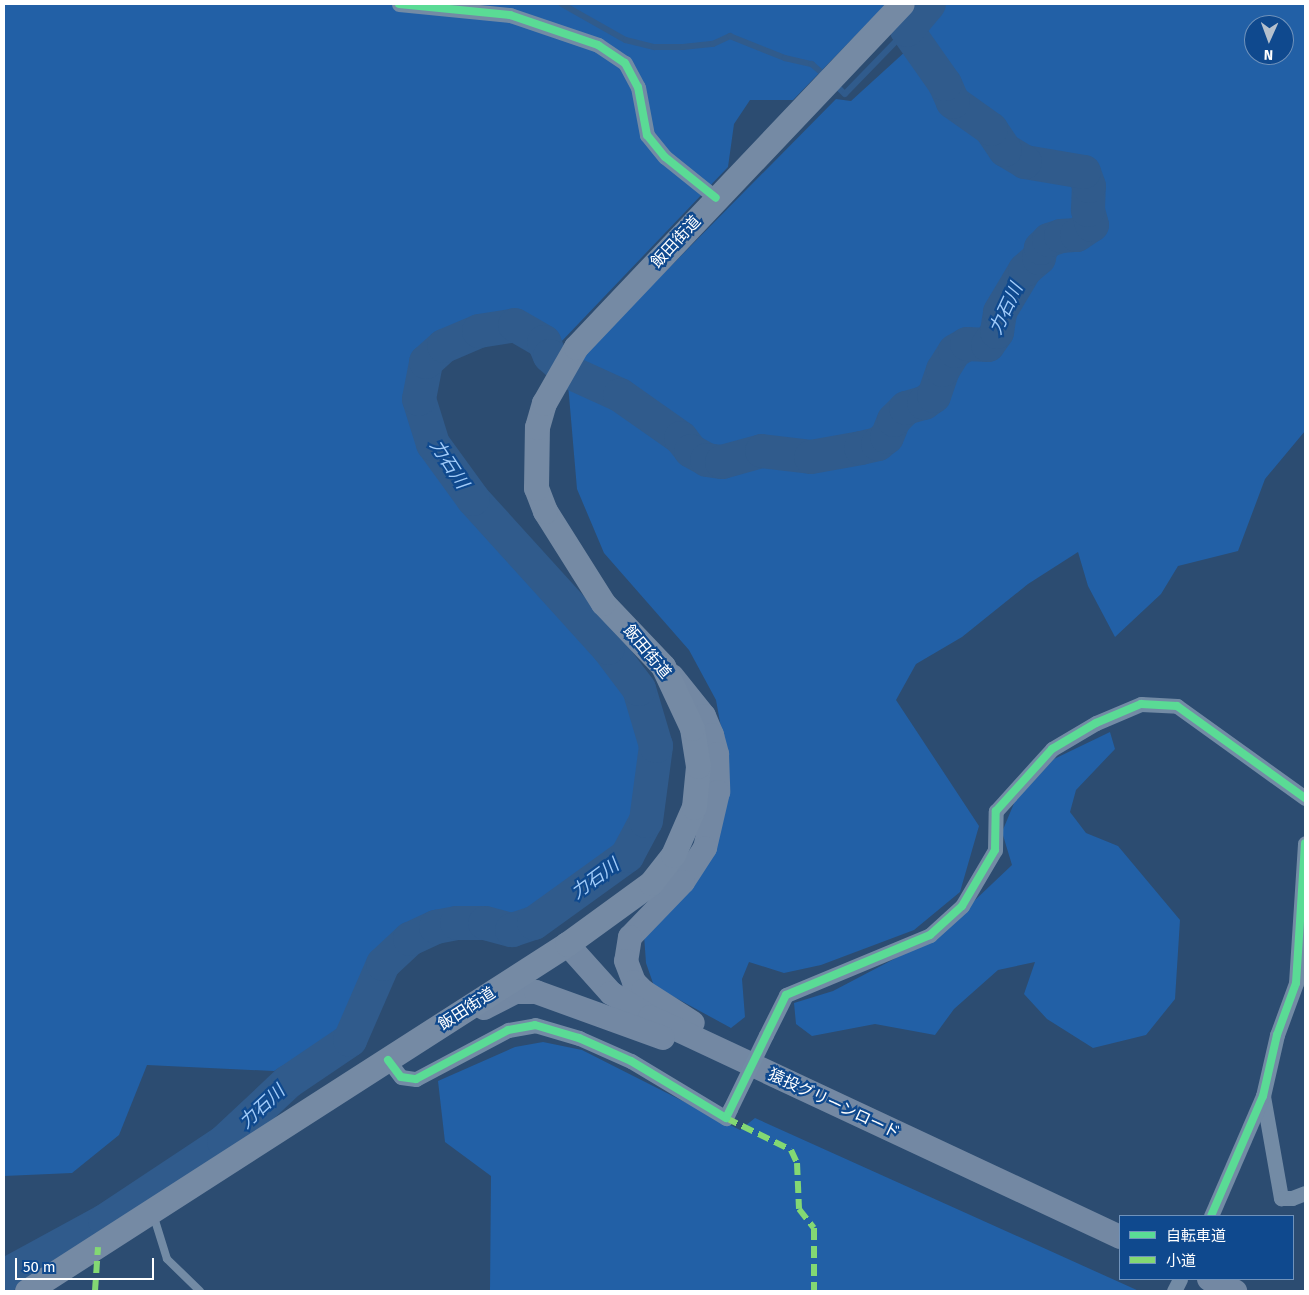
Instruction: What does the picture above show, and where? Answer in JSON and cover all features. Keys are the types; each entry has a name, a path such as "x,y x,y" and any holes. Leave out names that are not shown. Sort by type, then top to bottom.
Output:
{"highway":[{"name":"飯田街道","path":"27,1291 153,1213 567,944 651,883 673,855 694,807 698,766 692,728 662,666 604,603 545,511 536,488 537,427 544,403 576,347 901,4"}],"main road":[{"path":"662,666 704,716 717,754 718,792 710,830 694,867 630,937 627,948 629,972 643,991 783,1080"},
{"name":"猿投グリーンロード","path":"567,944 596,979 628,1004 783,1080 1119,1237"},
{"path":"430,1033 516,992 536,992 783,1080"},
{"path":"1211,1280 1235,1291"}],"street":[{"path":"399,4 510,15 598,45 625,63 638,87 647,135 665,157 716,198"},
{"path":"388,1060 401,1077 416,1080 508,1030 535,1025 579,1038 631,1061 726,1118 786,995 930,935 962,906 995,850 996,811 1052,749 1096,723 1141,704 1177,706 1305,798"},
{"path":"1211,1215 1263,1096 1277,1035 1296,983 1305,843"},
{"path":"1263,1096 1281,1198 1292,1198 1305,1193"}],"lane":[{"path":"153,1213 167,1259 200,1291"}],"shaded area":[{"path":"4,4 886,4 793,100 750,100 734,124 728,167 560,343 520,324 503,321 438,338 418,364 412,398 420,438 463,500 589,643 615,666 643,709 649,739 648,773 633,826 622,850 600,873 560,903 522,917 445,913 391,940 367,978 347,1028 274,1071 147,1065 119,1135 72,1173 4,1176"},
{"path":"943,4 1305,4 1305,431 1265,479 1238,551 1178,566 1161,594 1115,637 1088,586 1078,552 1028,584 962,637 916,664 896,700 979,826 960,892 914,930 821,965 784,973 749,962 742,979 745,1017 731,1028 654,986 646,963 644,935 674,906 726,755 716,700 689,650 604,553 577,489 568,384 587,351 836,99 851,101 907,50 921,49 934,13"},
{"path":"1110,732 1115,749 1076,790 1070,812 1086,833 1118,846 1180,920 1175,999 1146,1035 1093,1048 1047,1019 1024,994 1035,962 998,970 954,1009 935,1035 875,1024 812,1036 796,1024 794,1003 833,991 936,937 1012,865 1002,832 1015,801 1054,759"},
{"path":"543,1042 582,1050 740,1130 755,1118 1139,1291 490,1291 491,1176 445,1142 438,1081 515,1047"}],"waterway":[{"path":"562,4 626,40 654,47 683,47 713,44 730,36 785,58 812,64 826,76"},
{"name":"力石川","path":"4,1276 105,1221 224,1142 288,1082 350,1040 383,964 410,939 436,927 457,923 485,923 512,930 534,923 627,856 646,821 656,746 639,689 608,648 473,499 433,444 419,399 426,362 444,346 479,331 515,325 544,342 550,356 567,371 620,395 681,438 691,451 707,460 722,462 762,451 811,457 861,448 878,444 887,437 894,420 906,408 924,403 934,396 943,370 955,351 967,344 988,345 997,332 1000,312 1025,270 1039,258 1041,248 1049,240 1061,236 1077,235 1092,225 1088,210 1089,186 1084,172 1025,162 1005,150 991,129 953,102 945,84 907,30 929,4"},
{"path":"835,84 845,94 907,30"}],"marked path":[{"path":"726,1118 791,1150 797,1163 799,1209 814,1228 814,1291"},
{"path":"95,1291 98,1247"}],"cycle path":[{"path":"399,4 510,15 598,45 625,63 638,87 647,135 665,157 716,198"},
{"path":"388,1060 401,1077 416,1079 508,1030 535,1025 579,1038 631,1061 726,1118 786,995 930,935 962,906 995,850 996,811 1052,749 1096,723 1141,704 1177,706 1305,798"},
{"path":"1211,1215 1263,1096 1277,1035 1296,983 1305,843"}]}
